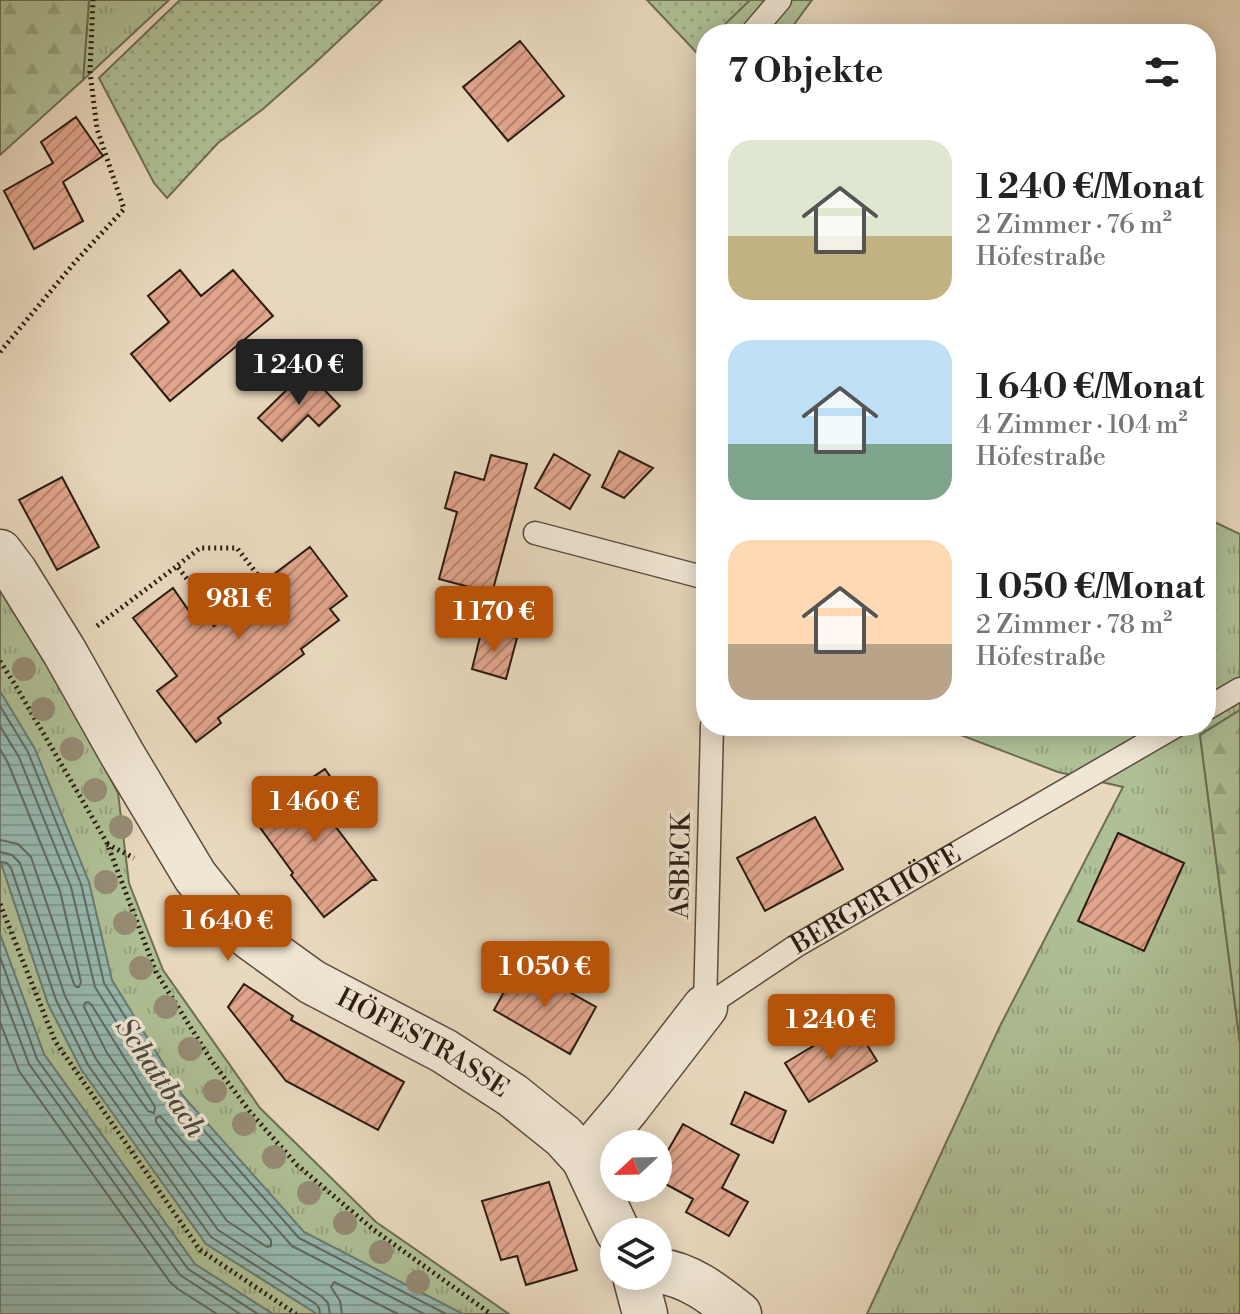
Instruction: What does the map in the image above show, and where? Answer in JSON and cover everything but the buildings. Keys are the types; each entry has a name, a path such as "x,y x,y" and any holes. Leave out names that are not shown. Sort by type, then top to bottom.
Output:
{"street":[{"name":"HÖFESTRASSE","path":"0,552 43,617 195,876 227,916 260,945 312,982 444,1051 512,1095 563,1136 584,1159 611,1218"},
{"name":"BERGER HÖFE","path":"584,1159 705,1007"},
{"path":"672,1272 709,1290 739,1314"},
{"path":"639,1290 645,1314"}],"lane":[{"path":"760,24 780,0"},
{"path":"535,533 696,575"},
{"path":"1216,703 1240,689"},
{"name":"ASBECK","path":"705,1007 712,736"},
{"name":"BERGER HÖFE","path":"705,1007 796,946 1159,736"}],"path":[{"path":"0,352 124,209 97,129 90,72 93,0"},
{"path":"101,623 200,548 237,548 260,578"},
{"path":"177,566 220,621"},
{"path":"0,661 107,843 156,972 211,1060 251,1113 297,1165 374,1230 491,1314"},
{"path":"0,904 55,1041 200,1250 296,1314"}],"green space":[{"path":"0,0 89,0 83,80 0,155"},
{"path":"89,0 169,0 83,80"},
{"path":"180,0 382,0 263,109 218,143 167,198 154,183 99,78"},
{"path":"647,0 750,0 725,24 696,24 696,52"},
{"path":"749,0 812,0 794,24 724,24"},
{"path":"1216,523 1240,534 1240,710 1216,725"},
{"path":"0,583 21,611 118,793 129,883 163,970 260,1108 376,1222 509,1314 0,1314"},
{"path":"1240,710 1240,1043 1200,736 1216,736 1216,725"},
{"path":"963,736 1200,736 1240,1043 1240,1314 867,1314 999,1028 1123,787 1058,772"}],"water":[{"name":"Schattbach","path":"0,691 35,749 89,882 112,980 183,1096 304,1232 463,1314 317,1314 206,1244 81,1069 48,1004 0,860"},
{"path":"0,934 44,1054 195,1264 273,1314 0,1314"}]}
